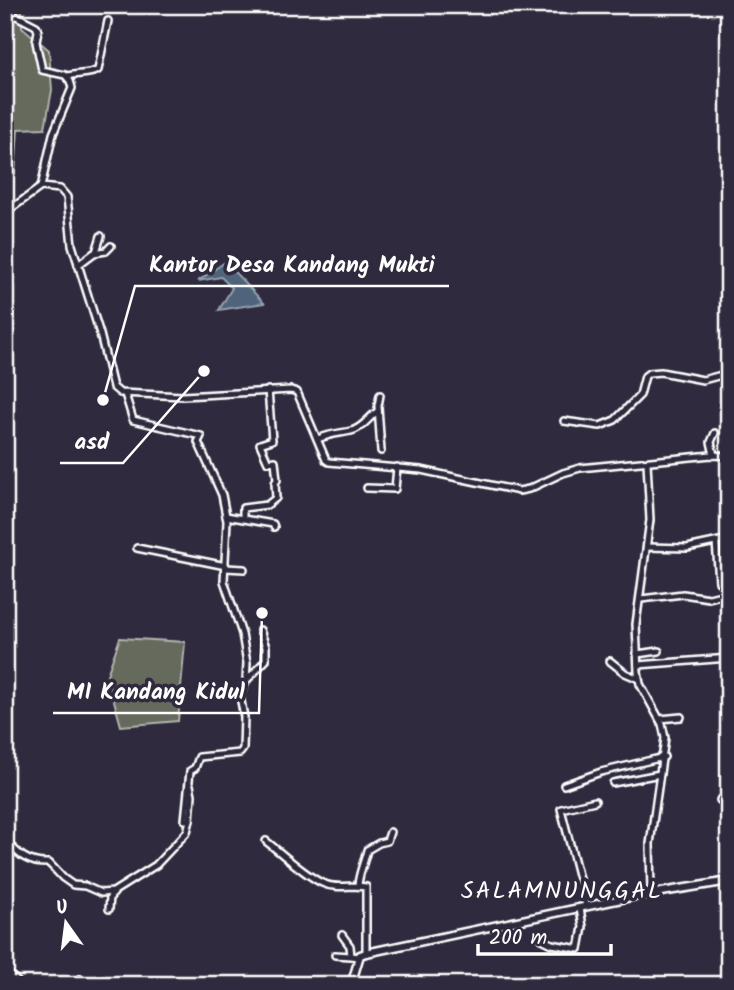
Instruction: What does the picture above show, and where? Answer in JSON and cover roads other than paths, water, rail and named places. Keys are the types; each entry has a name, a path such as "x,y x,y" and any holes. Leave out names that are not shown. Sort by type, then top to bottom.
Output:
{"street":[{"path":"5,10 37,29 36,42 42,70 68,76 98,70 108,21"},
{"path":"5,213 41,187 53,134 72,88 68,76"},
{"path":"41,187 60,189 67,197 72,246 115,391 125,394 183,396 283,389 296,392 329,462 397,467 519,491 572,470 714,455 729,456"},
{"path":"96,252 101,236"},
{"path":"78,265 96,252 106,251 111,246"},
{"path":"564,421 600,426 615,420 640,395 645,376 649,373 660,372 703,380 729,373"},
{"path":"243,519 243,508 267,505 276,498 275,483 278,480 275,461 268,462 260,444 272,440 268,390"},
{"path":"109,909 110,897 116,891 156,865 187,832 190,820 185,820 189,776 199,757 242,751 244,717 240,696 246,681 247,663 244,641 225,587 226,516 222,495 198,442 201,436 133,420 125,394"},
{"path":"380,395 378,411 381,451"},
{"path":"318,439 334,432 349,432 358,428 378,411"},
{"path":"714,455 711,442 715,433"},
{"path":"648,462 651,514 636,630 637,654 639,679 660,719 665,735 650,844 651,894"},
{"path":"367,488 395,489 397,467"},
{"path":"226,516 272,524 274,527"},
{"path":"647,548 687,548 729,539"},
{"path":"716,542 719,583"},
{"path":"138,548 244,569"},
{"path":"640,599 688,594 709,598 717,596"},
{"path":"246,681 266,660 266,647 260,630"},
{"path":"637,654 659,651"},
{"path":"638,665 729,658"},
{"path":"610,661 625,673 639,679"},
{"path":"660,719 681,717"},
{"path":"564,785 601,772 664,757"},
{"path":"613,783 660,774"},
{"path":"542,939 552,944 579,949 583,907 561,809 595,800"},
{"path":"720,800 729,802"},
{"path":"358,885 367,850 387,841 390,832"},
{"path":"5,840 30,862 49,863 73,885 85,886 102,893 116,891"},
{"path":"266,841 322,883 347,889 358,885 366,888 363,955 351,985"},
{"path":"335,955 363,955 583,907 729,881"},
{"path":"342,935 350,946 351,956"},
{"path":"5,971 20,985"}],"water":[{"path":"225,262 264,303 219,310 232,288 221,277 198,281"}],"place":[{"name":"asd","path":"204,371"},
{"name":"Kantor Desa Kandang Mukti","path":"103,400"},
{"name":"MI Kandang Kidul","path":"262,613"}],"district":[{"name":"SALAMNUNGGAL","path":"562,890"}]}
